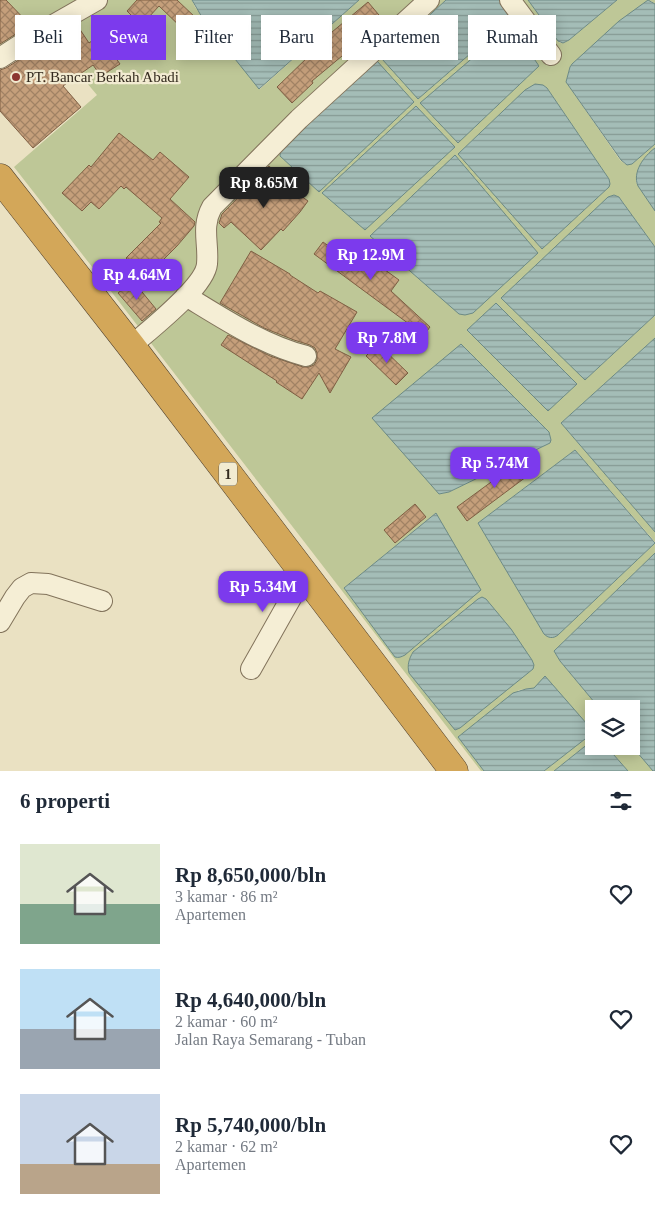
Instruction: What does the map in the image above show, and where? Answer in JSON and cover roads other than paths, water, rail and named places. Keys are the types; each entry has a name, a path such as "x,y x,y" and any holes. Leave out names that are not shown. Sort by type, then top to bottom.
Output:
{"highway":[{"name":"1","path":"0,178 131,346 454,771"}],"street":[{"path":"0,58 97,0"},
{"path":"131,346 186,296 202,278 207,265 206,219 212,207 306,112 429,0"},
{"path":"510,0 521,15"},
{"path":"186,296 270,344 306,356"},
{"path":"251,669 304,575"},
{"path":"0,622 22,588 31,583 48,584 102,601"}],"water":[{"path":"192,0 359,0 332,24 332,15 261,15 261,60 292,60 259,89 236,60 251,60 251,15 201,15"},
{"path":"446,0 504,0 515,15 468,15 468,56 418,99 383,60 458,60 458,15 430,15"},
{"path":"528,0 617,0 563,43 556,38 556,15 539,15"},
{"path":"648,0 655,4 655,144 632,164 627,165 621,160 566,82 572,64 619,21"},
{"path":"470,60 535,60 539,66 458,143 420,103"},
{"path":"377,61 414,102 319,192 280,156 281,149"},
{"path":"535,84 543,85 547,88 609,179 610,184 542,249 458,154 525,90"},
{"path":"416,106 455,147 365,230 322,193"},
{"path":"655,148 655,211 638,186 637,175 640,165"},
{"path":"455,155 538,253 473,313 465,315 459,314 370,236"},
{"path":"614,195 619,197 655,247 655,315 585,380 501,298 608,197"},
{"path":"496,303 577,384 548,411 467,330"},
{"path":"655,338 655,532 561,423"},
{"path":"461,344 549,432 551,440 550,443 449,492 439,494 372,418"},
{"path":"575,450 655,543 558,635 551,637 544,634 478,523"},
{"path":"436,513 481,590 405,655 395,657 344,588"},
{"path":"655,553 655,771 639,755 640,700 592,700 554,651"},
{"path":"482,597 486,599 511,629 534,665 533,669 460,728 455,730 409,673 410,657 413,652"},
{"path":"545,676 585,722 585,739 544,771 484,771 458,737 513,693 534,688"},
{"path":"585,746 585,755 614,755 628,771 554,771"}],"place":[{"name":"PT. Bancar Berkah Abadi","path":"16,77"}]}
